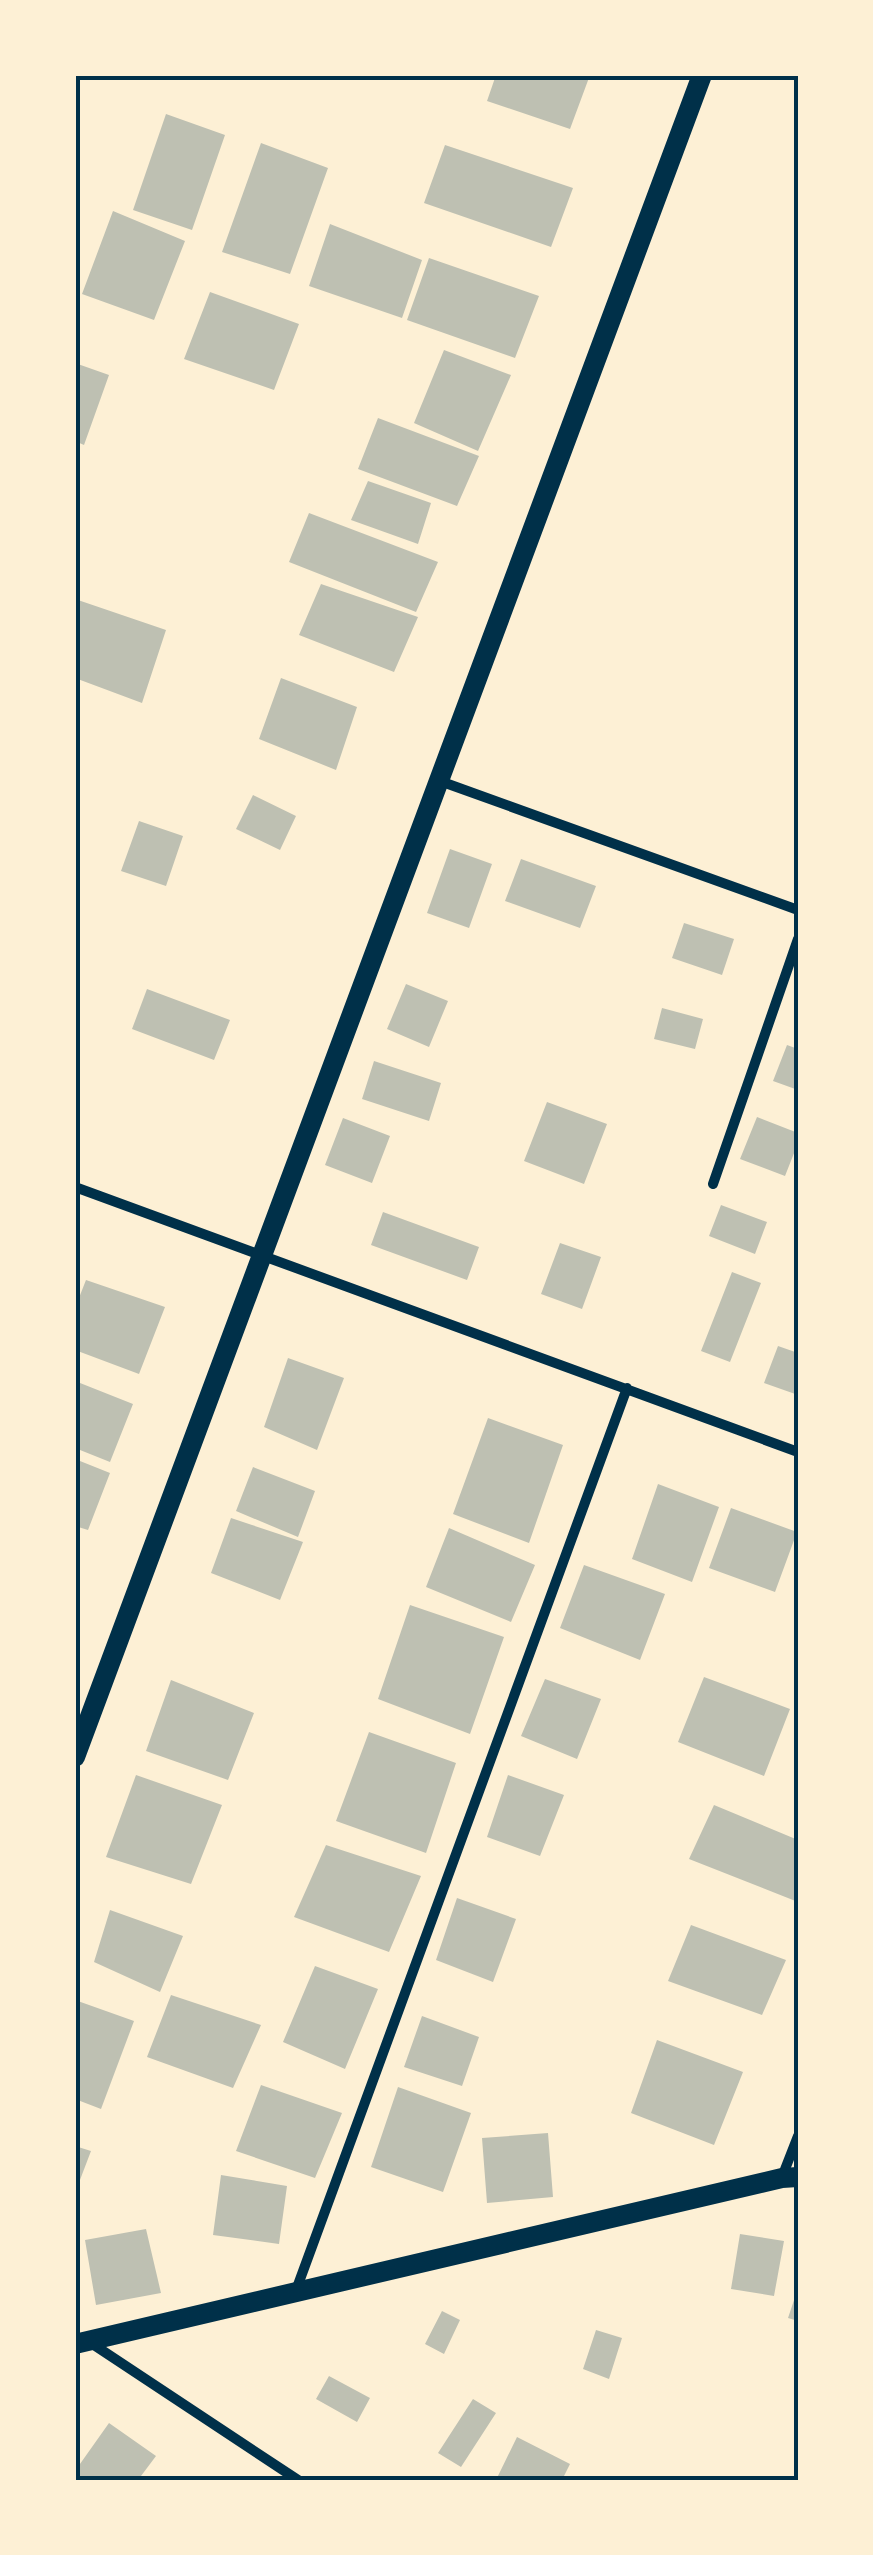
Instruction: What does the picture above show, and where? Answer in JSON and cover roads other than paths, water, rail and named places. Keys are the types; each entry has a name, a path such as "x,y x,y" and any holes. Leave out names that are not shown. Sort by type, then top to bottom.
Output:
{"main road":[{"path":"75,1756 702,75"},
{"path":"80,2342 790,2178"}],"street":[{"path":"437,780 798,910"},
{"path":"713,1184 798,940"},
{"path":"75,1187 798,1452"},
{"path":"295,2294 627,1388"},
{"path":"790,2178 798,2136"},
{"path":"80,2342 298,2480"}]}
